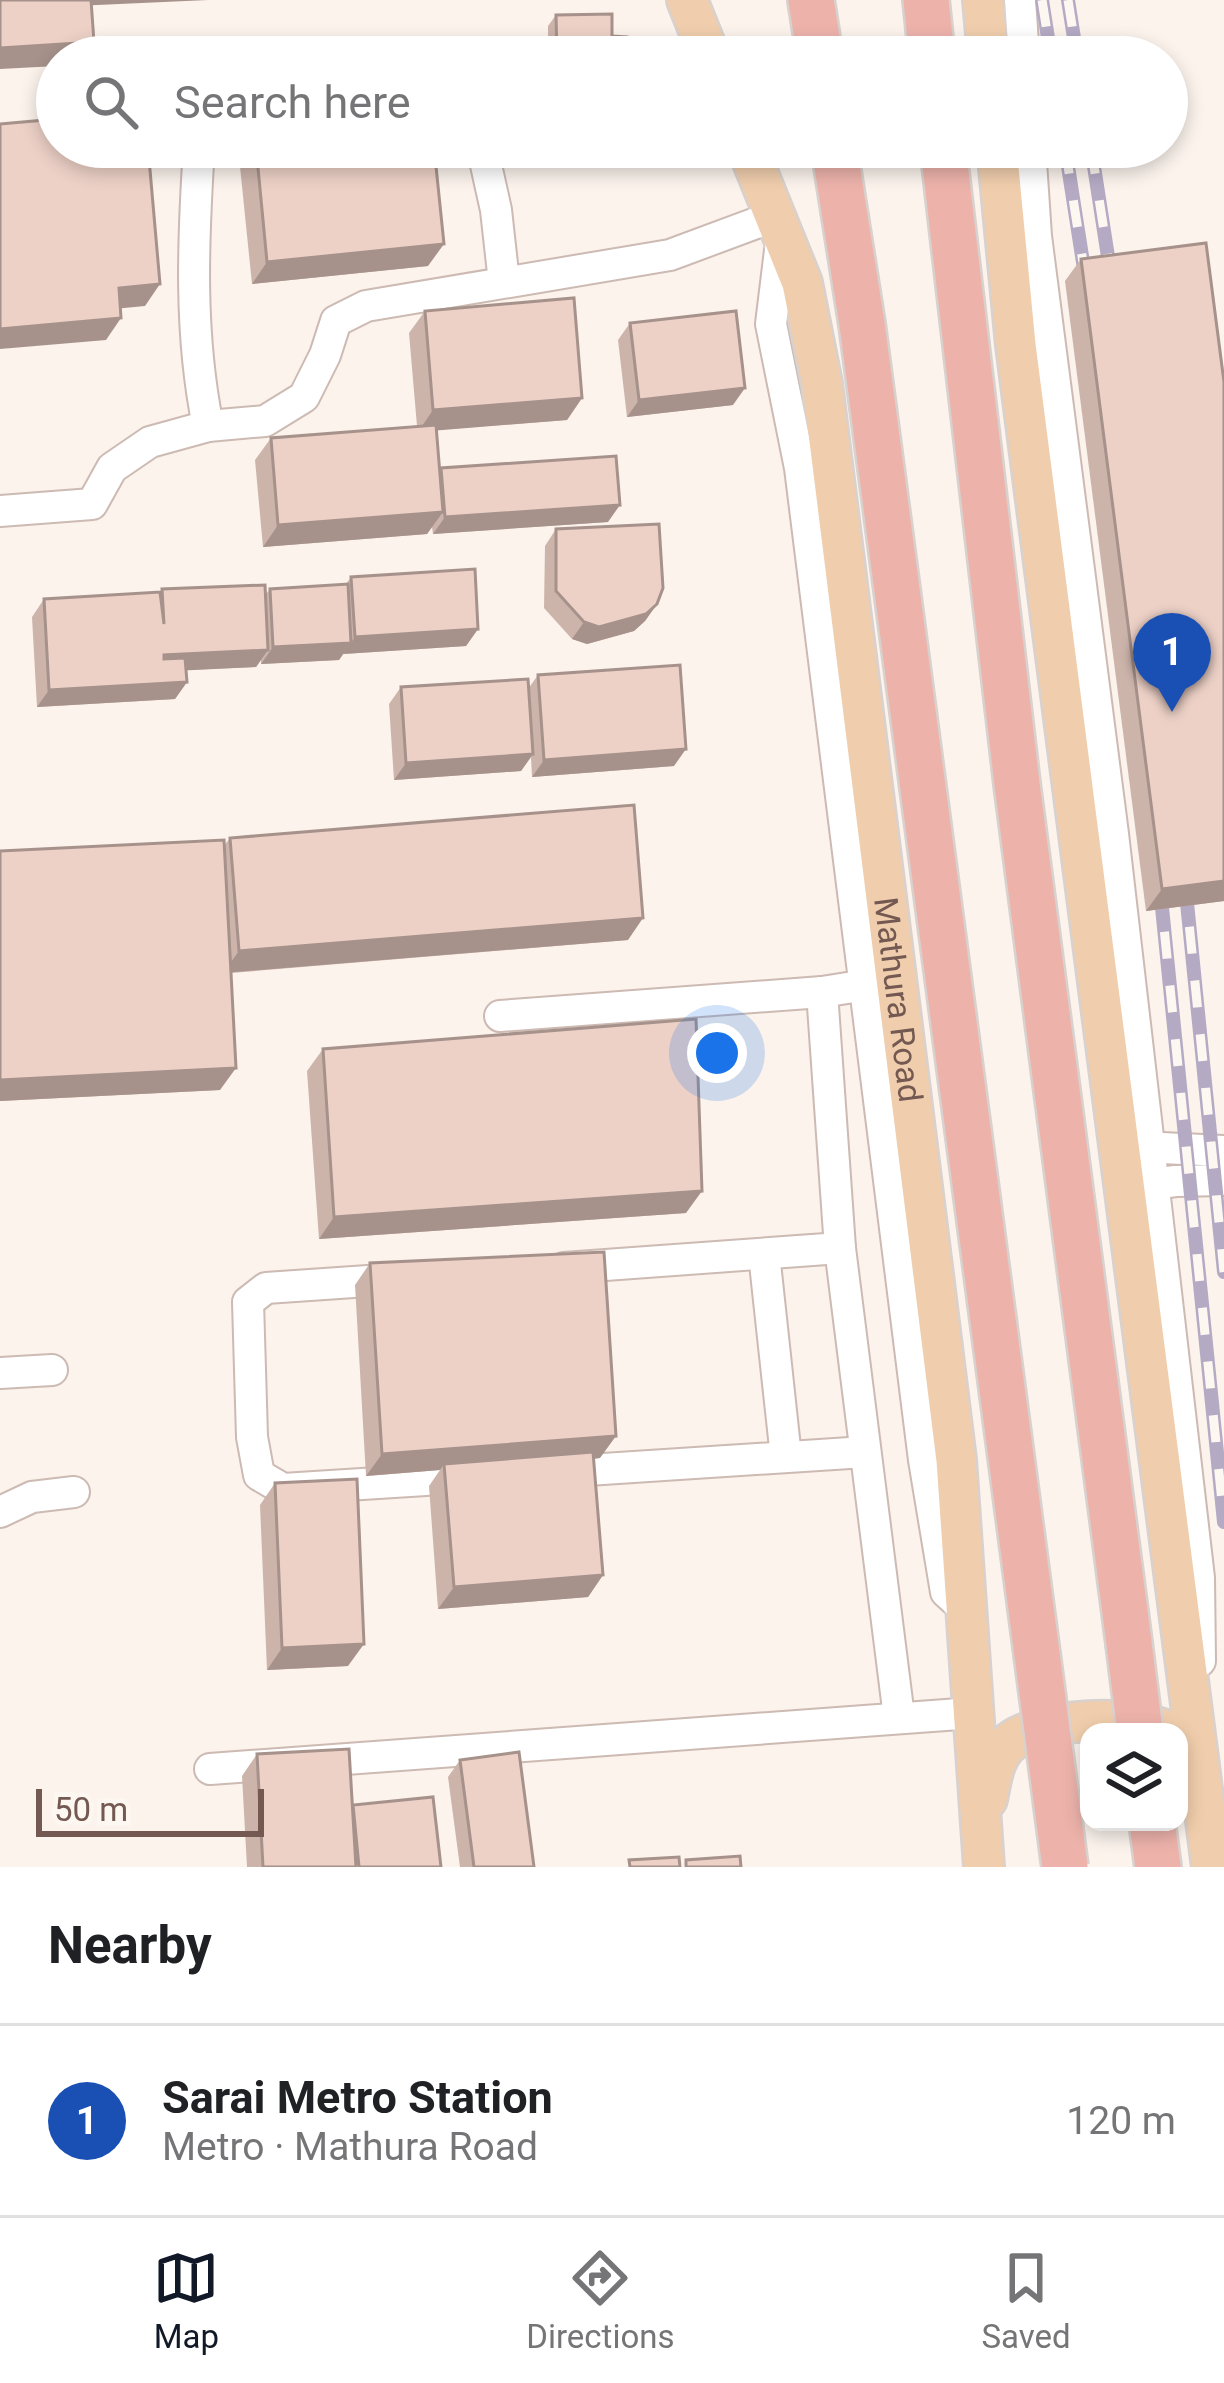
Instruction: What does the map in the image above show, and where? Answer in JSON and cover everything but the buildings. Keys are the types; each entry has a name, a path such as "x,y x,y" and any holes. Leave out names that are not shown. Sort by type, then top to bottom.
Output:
{"highway":[{"path":"811,0 817,36"},
{"path":"926,0 930,36"},
{"name":"Mathura Road","path":"837,168 862,324 1065,1867"},
{"path":"945,168 1017,784 1139,1723"},
{"path":"1153,1831 1158,1867"}],"main road":[{"path":"687,0 702,36"},
{"path":"983,0 986,36"},
{"name":"Mathura Road","path":"755,168 802,284 821,384 817,480 956,1460 979,1856"},
{"path":"1003,168 1021,236 1016,345 1136,1169 1212,1867"},
{"path":"1092,1723 1137,1723"},
{"path":"979,1856 995,1763 1008,1744 1029,1731 1080,1725"},
{"path":"1188,1766 1204,1802"}],"street":[{"path":"1020,0 1023,36"},
{"path":"197,168 192,244 197,373 208,426"},
{"path":"487,168 504,282"},
{"path":"1021,236 1028,168"},
{"path":"0,511 92,504 112,468 150,442 208,426 266,421 304,398 326,355 336,321 366,306 670,256 778,225"},
{"path":"817,480 837,782 924,1460 946,1592 966,1610"},
{"path":"500,1016 866,985"},
{"path":"822,992 840,1248 898,1718"},
{"path":"1136,1169 1219,1165"},
{"path":"527,1270 840,1248"},
{"path":"764,1254 786,1457"},
{"path":"432,1277 266,1288 248,1302 250,1415 259,1475 283,1489 865,1452"},
{"path":"0,1373 52,1370"},
{"path":"0,1512 32,1497 74,1492"},
{"path":"210,1768 973,1714"}],"railway":[{"path":"1042,0 1048,36"},
{"path":"1068,0 1074,36"},
{"path":"1068,168 1087,288"},
{"path":"1094,168 1113,289"},
{"path":"1184,873 1224,1272"},
{"path":"1159,878 1224,1522"}],"place":[{"name":"Sarai Metro Station","path":"1172,712"}]}
